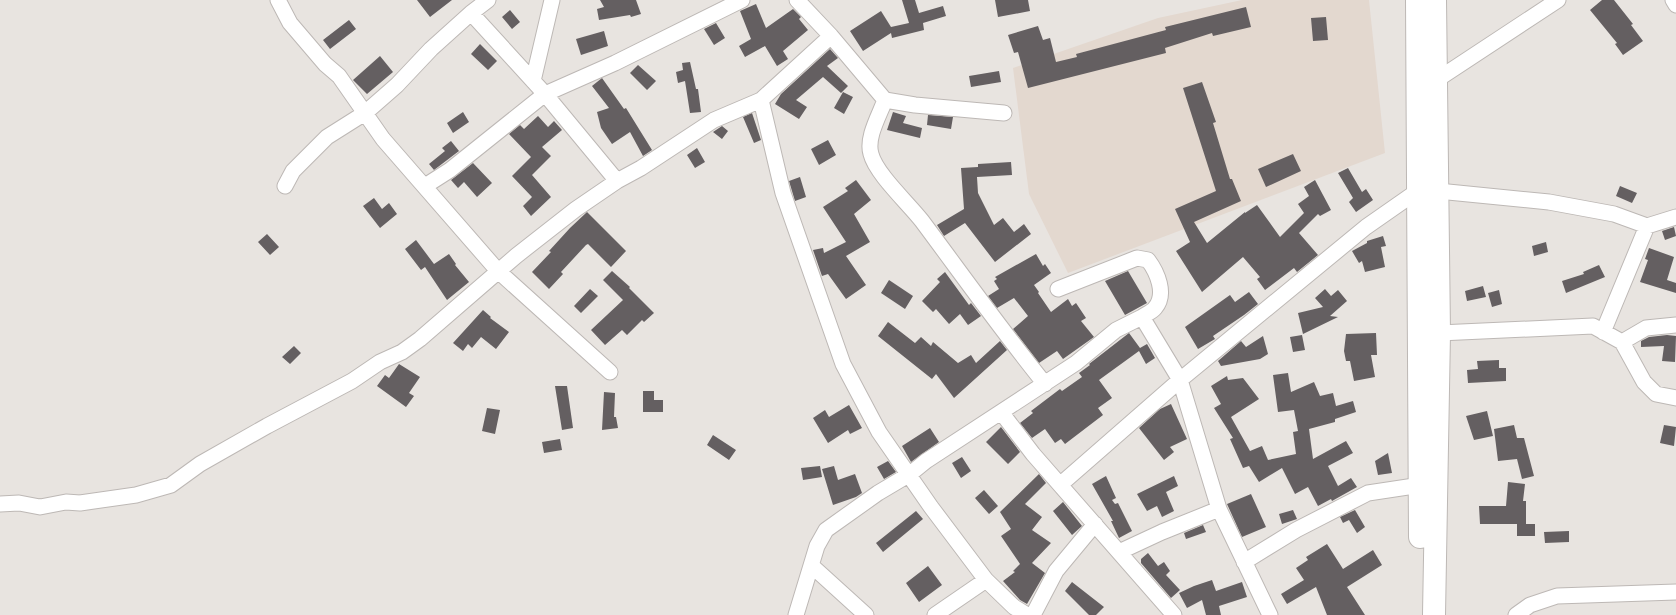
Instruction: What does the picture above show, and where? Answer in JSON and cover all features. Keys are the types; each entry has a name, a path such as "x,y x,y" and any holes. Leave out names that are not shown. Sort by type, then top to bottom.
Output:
{"main road":[{"path":"1417,0 1428,191 1439,333 1434,615"},
{"path":"1419,615 1428,191 1435,81 1435,0"}],"street":[{"path":"278,0 290,23 325,64 339,76 383,139 498,271 610,372"},
{"path":"285,186 294,170 327,137 365,113 397,85 431,49 471,13 488,0"},
{"path":"533,81 552,0"},
{"path":"425,186 450,170 545,94 615,64 742,0"},
{"path":"797,0 831,36 885,100 928,107 1004,112"},
{"path":"1435,81 1558,0"},
{"path":"1673,0 1676,6"},
{"path":"471,13 545,94 617,181"},
{"path":"0,504 19,503 40,507 66,502 80,503 136,495 171,485 200,464 267,426 352,381 380,362 402,352 420,339 498,271 576,209 617,181 641,168 714,120 760,100 831,36"},
{"path":"760,100 783,193 843,364 879,432 910,474 931,507 986,580 1014,607 1027,615"},
{"path":"885,100 869,145 871,156 877,167 922,220 973,292 1044,384"},
{"path":"1061,484 1180,380 1366,227 1428,191 1556,204 1614,214 1647,226 1676,218"},
{"path":"1603,332 1647,226"},
{"path":"796,615 817,546 826,530 878,493 910,474 926,461 1076,363 1116,330 1155,309 1160,296 1160,285 1155,270 1146,259 1137,258 1058,289"},
{"path":"1142,317 1180,380 1219,509 1270,615"},
{"path":"1622,342 1646,328 1676,325"},
{"path":"1439,333 1593,326 1622,342 1644,382 1656,394 1676,398"},
{"path":"1001,412 1033,454 1061,484 1174,615"},
{"path":"1244,562 1296,530 1368,493 1421,485"},
{"path":"1119,552 1162,532 1219,509"},
{"path":"1033,615 1056,571 1095,524"},
{"path":"812,566 866,615"},
{"path":"935,615 986,580"},
{"path":"1516,615 1530,605 1558,596 1676,592"}],"shaded area":[{"path":"1242,0 1369,0 1385,153 1068,273 1029,194 1013,68 1158,18"}],"building":[{"path":"417,0 452,0 430,17"},
{"path":"600,0 636,0 641,14 631,17 630,15 599,20 597,9 604,7"},
{"path":"902,0 915,0 919,13 943,6 946,16 923,23 924,30 892,38 891,33 863,51 850,31 881,11 891,27 909,23"},
{"path":"995,0 1028,0 1030,11 998,17"},
{"path":"1602,0 1614,0 1633,24 1631,25 1643,41 1623,55 1615,44 1617,43 1590,10"},
{"path":"756,4 766,28 793,9 801,17 799,19 808,30 783,51 788,59 777,66 765,46 745,57 739,46 751,39 740,11"},
{"path":"1246,7 1251,27 1213,36 1212,33 1165,48 1166,53 1028,88 1018,52 1014,53 1008,35 1038,26 1043,40 1050,38 1056,62 1077,57 1076,54 1166,30 1165,27"},
{"path":"510,10 520,22 512,29 502,17"},
{"path":"1326,17 1328,40 1313,41 1311,18"},
{"path":"349,20 356,29 330,49 323,40"},
{"path":"716,23 725,38 714,45 704,29"},
{"path":"604,31 608,46 581,55 576,39"},
{"path":"480,44 497,61 488,70 471,54"},
{"path":"830,49 838,58 827,66 848,86 841,93 823,77 796,100 807,107 799,119 775,104 781,94"},
{"path":"380,56 393,72 367,94 353,80"},
{"path":"690,62 696,89 698,89 701,112 690,113 685,81 678,83 676,72 683,70 682,63"},
{"path":"638,65 656,81 647,90 630,73"},
{"path":"999,71 1001,82 971,87 969,76"},
{"path":"602,78 624,109 626,108 652,150 643,156 630,132 612,144 601,128 597,112 609,108 592,86"},
{"path":"1202,82 1216,122 1213,123 1230,179 1232,179 1241,201 1194,222 1207,243 1245,212 1257,205 1280,237 1304,213 1298,204 1309,196 1304,187 1315,180 1331,210 1320,216 1318,214 1299,233 1318,255 1297,272 1294,268 1265,290 1257,279 1260,277 1243,257 1202,292 1176,251 1190,242 1175,209 1216,191 1183,88"},
{"path":"843,92 853,97 844,114 834,108"},
{"path":"463,112 469,122 453,133 447,123"},
{"path":"893,112 906,116 903,123 922,128 920,138 887,130"},
{"path":"752,113 761,140 754,143 743,117"},
{"path":"928,115 953,117 951,129 927,125"},
{"path":"538,116 548,127 554,121 562,130 542,147 551,156 532,175 551,197 531,216 523,206 532,197 512,176 531,157 509,134 520,125 524,129"},
{"path":"722,126 728,131 722,139 713,132"},
{"path":"828,140 836,155 819,165 811,149"},
{"path":"451,141 459,151 434,170 429,164 445,151 442,148"},
{"path":"697,148 705,162 695,168 687,155"},
{"path":"1293,154 1301,171 1266,187 1258,169"},
{"path":"1011,162 1012,175 977,177 978,193 994,225 1003,218 1014,232 1024,224 1031,234 995,262 965,223 944,236 937,225 964,209 961,168 978,167 978,164"},
{"path":"473,163 492,183 477,197 464,182 458,188 451,180"},
{"path":"1348,168 1362,192 1366,189 1373,200 1356,212 1349,202 1353,198 1338,173"},
{"path":"800,177 806,197 795,201 789,181"},
{"path":"856,180 871,200 854,214 870,242 846,256 866,285 846,299 828,274 822,276 813,250 823,248 824,253 846,242 823,207 848,191 845,188"},
{"path":"1620,186 1637,193 1632,203 1616,196"},
{"path":"374,198 382,209 389,203 397,214 380,228 363,206"},
{"path":"587,212 626,251 611,267 588,244 561,272 563,274 549,289 532,272 551,252 549,251 570,228"},
{"path":"1674,227 1676,236 1665,240 1662,231"},
{"path":"267,234 279,247 270,255 258,242"},
{"path":"1383,236 1386,246 1381,247 1385,267 1365,272 1362,261 1359,263 1352,251 1367,243 1367,241"},
{"path":"416,240 434,264 449,254 456,264 455,265 469,282 447,300 425,267 421,270 405,249"},
{"path":"1546,242 1548,252 1534,256 1532,246"},
{"path":"1649,248 1674,257 1667,280 1676,283 1676,293 1640,282 1648,260 1645,259"},
{"path":"1036,254 1043,266 1045,264 1051,273 1034,285 1051,312 1068,299 1072,306 1076,303 1086,318 1081,321 1094,337 1063,359 1057,351 1039,363 1013,329 1028,316 1014,298 997,308 988,296 999,289 994,281 997,279 995,277"},
{"path":"1599,265 1605,277 1566,293 1562,281 1584,274 1583,272"},
{"path":"612,271 630,287 629,288 654,313 644,322 642,320 627,335 622,330 605,345 591,330 623,300 603,280"},
{"path":"1128,271 1147,303 1125,315 1105,281"},
{"path":"945,272 969,305 971,303 981,316 968,325 960,314 949,324 936,309 933,312 922,301 940,282 937,279"},
{"path":"889,280 913,296 905,309 881,293"},
{"path":"1483,286 1486,297 1467,301 1465,291"},
{"path":"590,289 598,296 581,313 574,306"},
{"path":"1325,289 1331,296 1338,290 1347,301 1330,316 1338,317 1303,334 1298,313 1323,307 1315,298"},
{"path":"1499,290 1502,304 1492,307 1488,293"},
{"path":"1249,292 1258,304 1213,336 1215,339 1198,349 1185,327 1230,295 1235,302"},
{"path":"483,310 491,317 490,318 509,332 496,349 481,337 472,348 468,344 463,351 453,343"},
{"path":"888,322 915,343 921,337 931,346 933,342 958,363 971,355 976,363 1000,341 1007,350 954,398 936,374 932,379 878,336"},
{"path":"1129,333 1140,348 1147,344 1155,358 1146,364 1139,351 1099,380 1112,398 1098,408 1103,415 1065,444 1061,439 1055,443 1045,429 1032,438 1020,423 1033,413 1031,411 1060,389 1062,391 1082,377 1079,373"},
{"path":"1376,333 1377,355 1371,355 1375,377 1354,381 1350,361 1346,361 1344,351 1346,334"},
{"path":"1302,335 1305,350 1293,352 1290,337"},
{"path":"1667,335 1676,336 1675,362 1662,361 1664,346 1641,347 1641,341 1649,337"},
{"path":"1263,336 1268,354 1260,359 1221,366 1218,361 1241,341 1246,347"},
{"path":"294,346 301,353 290,364 282,357"},
{"path":"1499,360 1499,368 1506,368 1506,381 1468,383 1467,370 1478,369 1477,361"},
{"path":"399,364 420,377 409,393 414,396 406,407 377,386 385,375 389,378"},
{"path":"1288,373 1291,392 1314,382 1320,396 1333,393 1336,406 1353,401 1356,412 1335,419 1335,422 1309,429 1313,459 1346,441 1353,453 1328,466 1338,486 1351,478 1357,487 1332,501 1331,499 1318,506 1308,487 1295,494 1282,468 1259,482 1249,466 1243,468 1230,439 1233,438 1214,408 1221,404 1211,386 1227,376 1228,380 1243,378 1259,399 1231,417 1250,451 1262,446 1268,460 1296,454 1293,432 1298,431 1294,410 1278,412 1273,375"},
{"path":"555,386 567,386 573,428 562,430"},
{"path":"643,391 654,391 654,400 663,400 663,412 643,412"},
{"path":"604,392 615,393 614,417 616,417 618,428 602,430"},
{"path":"1171,404 1187,439 1170,447 1174,452 1164,460 1139,428 1160,409"},
{"path":"849,405 862,428 850,434 848,430 828,443 813,418 825,410 829,417"},
{"path":"487,408 500,410 495,434 482,431"},
{"path":"1487,411 1493,436 1474,440 1466,416"},
{"path":"1514,425 1517,438 1524,438 1534,476 1522,479 1517,459 1498,461 1494,429"},
{"path":"1664,425 1676,427 1674,446 1660,443"},
{"path":"1001,427 1020,452 1008,464 986,442"},
{"path":"930,428 939,442 911,462 902,446"},
{"path":"713,435 736,450 729,460 707,445"},
{"path":"560,439 562,450 544,453 542,442"},
{"path":"1388,453 1392,473 1378,475 1375,461"},
{"path":"962,457 971,471 961,478 952,463"},
{"path":"888,461 896,472 884,479 877,467"},
{"path":"820,466 822,477 803,480 801,468"},
{"path":"834,466 838,480 855,474 862,493 856,497 833,505 822,469"},
{"path":"1039,474 1046,483 1025,504 1042,517 1032,530 1051,543 1032,563 1045,573 1027,604 1020,600 1003,581 1015,572 1013,571 1020,564 1001,536 1011,529 1000,512"},
{"path":"1106,476 1116,498 1112,500 1115,504 1118,503 1132,531 1119,538 1111,521 1113,521 1092,484"},
{"path":"1174,476 1178,486 1166,492 1174,511 1162,517 1157,506 1147,511 1137,494"},
{"path":"1508,482 1525,484 1523,501 1526,501 1526,524 1480,524 1479,506 1506,506"},
{"path":"984,490 998,506 989,514 975,498"},
{"path":"1251,494 1266,527 1242,537 1227,504"},
{"path":"1063,502 1082,526 1072,535 1053,511"},
{"path":"1293,510 1297,519 1282,524 1279,514"},
{"path":"1355,510 1365,527 1357,533 1349,520 1343,523 1340,517"},
{"path":"916,511 923,519 883,552 876,543"},
{"path":"1517,524 1535,524 1535,536 1517,536"},
{"path":"1203,525 1206,532 1186,539 1184,533"},
{"path":"1569,531 1569,542 1545,543 1544,532"},
{"path":"1327,544 1343,569 1373,550 1382,565 1347,587 1365,615 1327,615 1316,587 1287,604 1281,594 1304,580 1296,568 1308,560 1306,557"},
{"path":"1148,553 1158,566 1164,562 1170,571 1166,575 1180,590 1171,598 1141,563 1141,559"},
{"path":"928,566 942,585 919,602 906,583"},
{"path":"1212,580 1216,591 1242,582 1247,597 1219,606 1221,615 1206,615 1202,600 1187,608 1179,593"},
{"path":"1072,582 1104,607 1096,615 1089,615 1065,591"}]}
